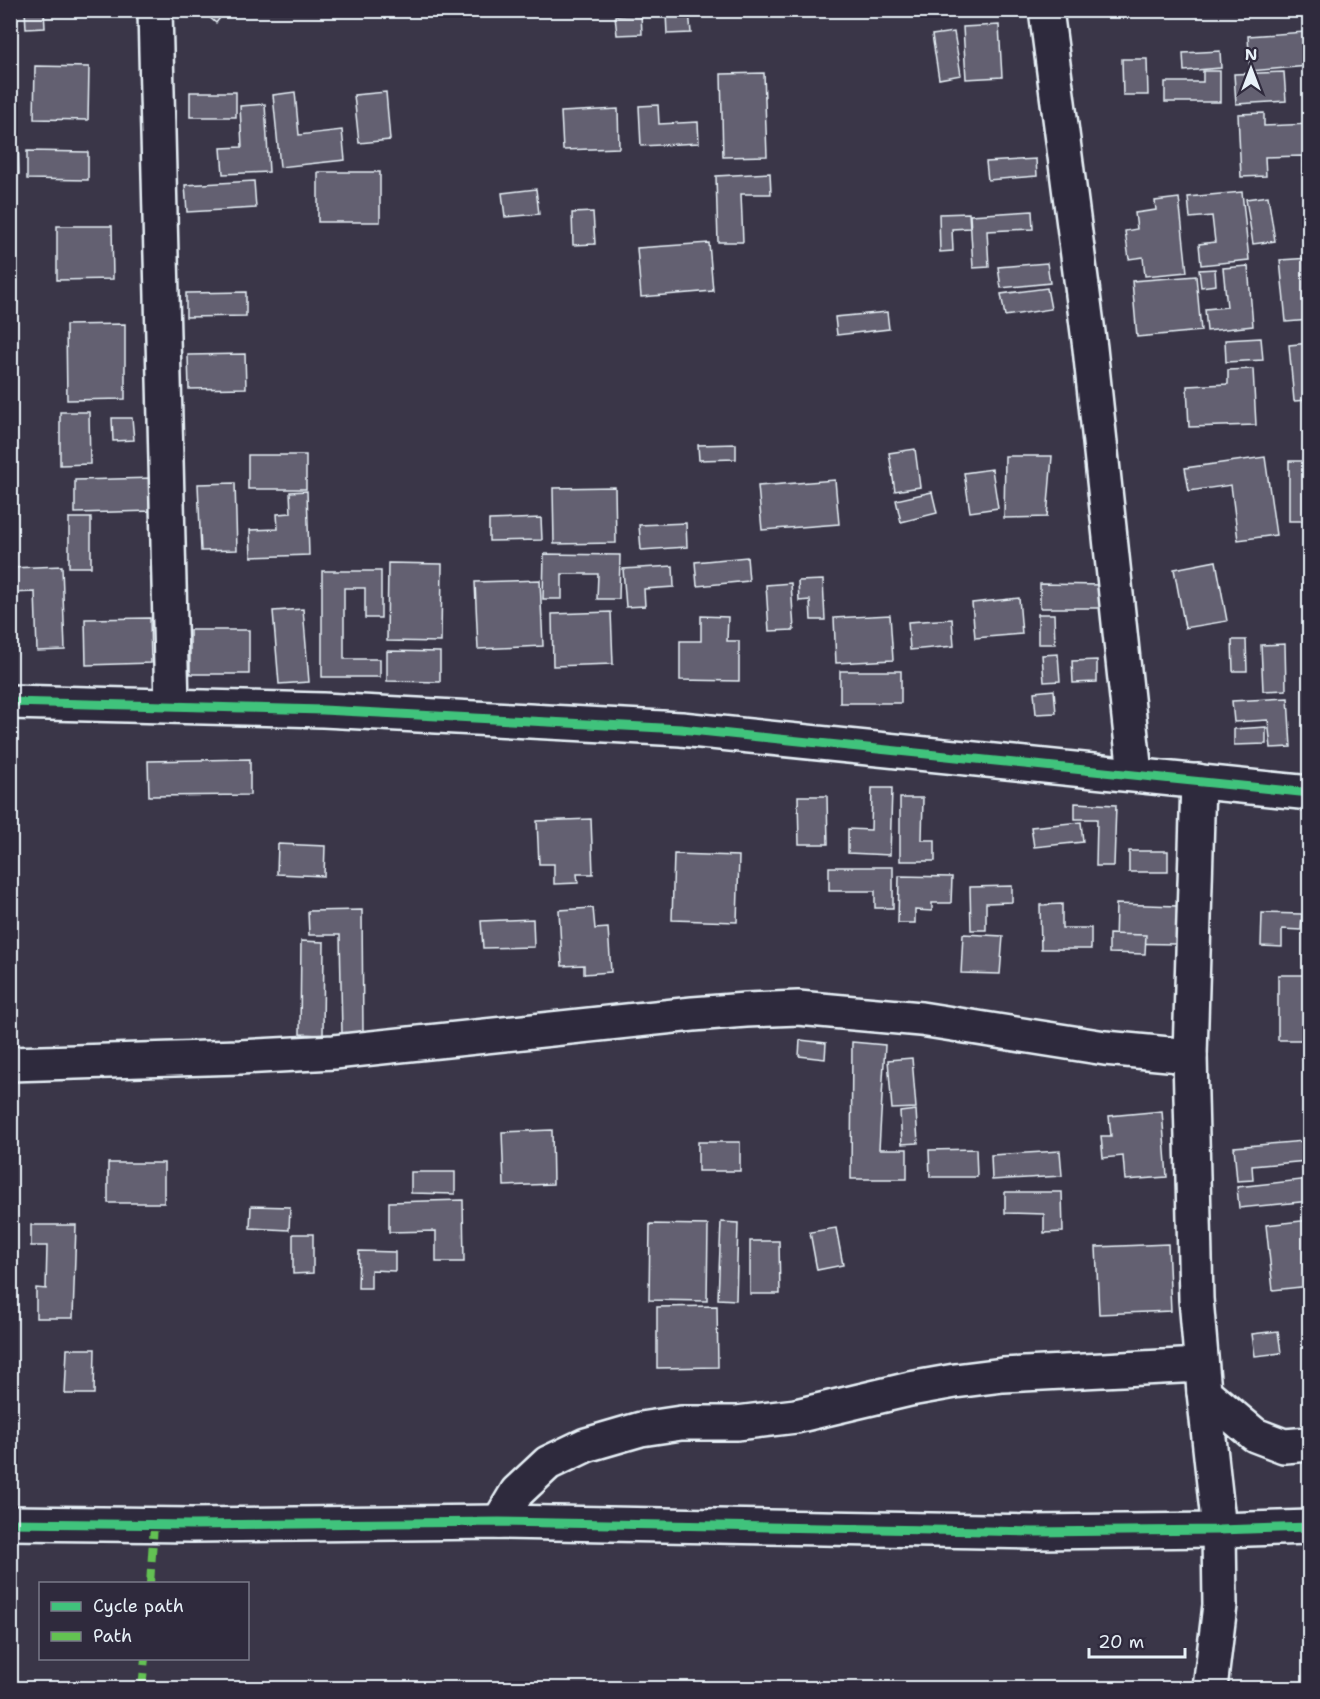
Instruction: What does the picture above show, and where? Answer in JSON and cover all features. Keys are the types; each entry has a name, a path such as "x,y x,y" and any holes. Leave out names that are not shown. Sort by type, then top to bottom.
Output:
{"street":[{"path":"155,10 172,706"},
{"path":"1046,10 1090,348 1136,774"},
{"path":"10,702 323,710 681,729 1310,793"},
{"path":"1198,781 1190,1056 1196,1299 1219,1530 1220,1605 1210,1689"},
{"path":"10,1064 334,1052 693,1014 798,1008 921,1018 1105,1048 1190,1056"},
{"path":"499,1522 517,1491 548,1463 586,1445 641,1429 681,1423 737,1423 796,1416 910,1389 1003,1375 1203,1378 1254,1435 1284,1446 1310,1444"},
{"path":"10,1523 204,1525 499,1522 1033,1532 1310,1527"}],"building":[{"path":"25,10 44,10 45,28 26,29"},
{"path":"201,10 226,10 216,23"},
{"path":"998,10 1020,10 1020,12 999,14"},
{"path":"689,11 691,33 667,34 666,13"},
{"path":"641,14 642,34 617,35 615,16"},
{"path":"999,25 1002,77 966,79 963,27"},
{"path":"954,32 961,75 939,79 932,35"},
{"path":"1305,32 1308,66 1250,71 1248,36"},
{"path":"1220,51 1221,68 1184,71 1183,53"},
{"path":"1122,59 1147,59 1148,95 1123,95"},
{"path":"35,66 89,67 88,120 34,119"},
{"path":"1203,71 1220,71 1220,102 1165,102 1165,82 1203,82"},
{"path":"1284,72 1286,101 1236,104 1234,74"},
{"path":"764,73 767,156 723,157 721,74"},
{"path":"190,92 236,92 236,117 190,117"},
{"path":"295,92 299,135 342,130 345,160 280,167 273,95"},
{"path":"386,92 390,140 359,143 354,95"},
{"path":"265,104 269,172 223,174 221,148 242,147 240,106"},
{"path":"658,105 659,124 698,122 699,143 641,146 639,106"},
{"path":"618,109 619,148 563,150 561,112"},
{"path":"1264,113 1264,126 1310,124 1310,173 1302,173 1302,156 1265,157 1266,176 1241,177 1238,114"},
{"path":"10,137 18,137 19,174 10,174"},
{"path":"27,151 88,152 88,180 27,179"},
{"path":"1036,159 1037,176 988,180 986,162"},
{"path":"318,172 380,172 380,222 318,222"},
{"path":"770,173 771,194 741,194 743,242 718,242 716,176"},
{"path":"254,181 256,208 187,212 185,185"},
{"path":"536,189 539,214 505,217 502,193"},
{"path":"1242,192 1249,260 1201,265 1199,244 1215,242 1212,216 1190,218 1188,197"},
{"path":"1268,196 1275,241 1253,244 1246,199"},
{"path":"1179,198 1187,272 1145,276 1143,257 1129,259 1125,231 1137,229 1135,213 1156,210 1155,201"},
{"path":"1032,211 1033,229 987,231 989,267 973,268 970,215"},
{"path":"593,212 595,244 573,245 572,213"},
{"path":"969,213 970,228 952,229 953,251 940,252 939,214"},
{"path":"57,226 112,226 113,279 57,280"},
{"path":"709,243 713,291 641,297 637,248"},
{"path":"1310,258 1310,320 1286,322 1280,260"},
{"path":"1047,263 1050,283 1001,288 998,267"},
{"path":"1248,266 1253,326 1207,331 1205,309 1227,307 1223,268"},
{"path":"1215,269 1216,285 1201,287 1199,270"},
{"path":"1196,276 1201,331 1137,337 1132,281"},
{"path":"1047,288 1051,309 1005,316 1001,294"},
{"path":"246,292 246,316 186,317 186,293"},
{"path":"887,312 889,329 837,335 835,317"},
{"path":"125,324 125,399 67,400 66,325"},
{"path":"1261,338 1263,360 1226,362 1225,340"},
{"path":"1310,343 1310,400 1294,401 1289,345"},
{"path":"245,354 246,388 189,389 188,355"},
{"path":"1253,369 1256,425 1189,427 1187,386 1228,384 1228,370"},
{"path":"60,412 89,412 90,464 60,465"},
{"path":"112,418 132,418 134,440 113,441"},
{"path":"736,444 736,459 699,460 698,445"},
{"path":"915,449 920,487 895,491 889,453"},
{"path":"248,455 306,455 306,489 248,489"},
{"path":"1005,456 1052,456 1047,517 1004,518"},
{"path":"1265,457 1276,535 1238,540 1231,485 1189,491 1185,468"},
{"path":"1289,461 1310,461 1310,521 1289,521"},
{"path":"992,469 998,508 970,512 964,473"},
{"path":"154,478 154,511 75,513 75,480"},
{"path":"835,480 839,524 762,530 758,486"},
{"path":"235,483 237,550 201,551 198,484"},
{"path":"615,487 616,543 554,544 553,488"},
{"path":"307,491 309,555 251,557 250,530 278,529 277,514 291,513 290,492"},
{"path":"932,492 937,513 901,522 896,500"},
{"path":"69,518 91,518 91,567 69,567"},
{"path":"541,518 542,540 489,541 489,520"},
{"path":"686,523 687,547 641,550 639,525"},
{"path":"544,554 620,555 619,599 597,599 598,574 562,574 562,599 543,599"},
{"path":"747,557 749,581 697,586 695,562"},
{"path":"1216,561 1227,621 1185,628 1174,569"},
{"path":"388,563 442,564 441,642 387,641"},
{"path":"62,566 65,650 37,651 35,592 10,593 10,568"},
{"path":"673,566 674,587 644,589 645,606 626,607 623,569"},
{"path":"322,571 381,571 381,618 365,618 365,588 344,588 344,659 380,659 380,677 322,677"},
{"path":"540,580 543,646 478,649 475,582"},
{"path":"823,580 825,620 811,620 810,600 799,601 798,581"},
{"path":"791,583 794,630 769,631 766,585"},
{"path":"1040,584 1103,585 1103,608 1040,608"},
{"path":"1019,598 1022,634 975,638 972,603"},
{"path":"303,609 309,682 279,684 273,611"},
{"path":"611,612 613,664 553,666 552,614"},
{"path":"1038,614 1054,614 1055,644 1038,644"},
{"path":"890,615 893,660 836,663 834,618"},
{"path":"701,616 728,617 727,641 739,641 739,681 680,680 680,641 701,641"},
{"path":"150,618 151,663 86,665 85,619"},
{"path":"952,619 954,646 910,650 908,622"},
{"path":"1305,623 1310,623 1310,673 1307,673"},
{"path":"190,630 249,630 249,674 190,674"},
{"path":"1232,640 1246,640 1247,671 1233,671"},
{"path":"1285,644 1286,690 1263,691 1261,645"},
{"path":"387,651 440,652 440,682 387,681"},
{"path":"1058,654 1060,681 1044,682 1042,655"},
{"path":"1097,660 1097,682 1073,683 1072,661"},
{"path":"840,671 901,671 901,703 840,703"},
{"path":"1054,690 1056,713 1036,714 1034,692"},
{"path":"1288,698 1291,747 1271,748 1268,720 1234,722 1232,701"},
{"path":"1266,727 1266,744 1234,745 1234,729"},
{"path":"250,759 250,795 149,796 148,761"},
{"path":"872,788 892,788 890,855 848,853 848,829 871,830"},
{"path":"798,796 827,796 828,844 799,844"},
{"path":"900,798 923,798 922,840 935,840 935,861 900,861"},
{"path":"1075,803 1116,805 1114,866 1096,866 1097,819 1075,819"},
{"path":"591,819 593,874 577,874 578,883 554,884 554,864 539,864 537,821"},
{"path":"1081,822 1083,842 1034,847 1031,827"},
{"path":"278,844 325,846 324,876 277,874"},
{"path":"1129,851 1168,851 1168,872 1129,872"},
{"path":"674,854 739,856 737,922 672,920"},
{"path":"829,867 893,867 893,908 875,908 875,891 829,891"},
{"path":"899,876 952,877 951,903 932,903 932,911 915,910 915,923 898,923"},
{"path":"1012,886 1012,902 986,903 986,930 971,930 970,887"},
{"path":"1062,904 1062,928 1091,928 1091,949 1041,949 1040,905"},
{"path":"1116,904 1177,906 1176,944 1115,943"},
{"path":"593,908 595,929 608,928 611,972 584,974 584,965 562,966 559,910"},
{"path":"362,910 363,1034 342,1034 340,935 309,935 308,911"},
{"path":"1262,913 1302,914 1301,930 1282,929 1282,947 1261,946"},
{"path":"533,919 534,947 483,948 481,921"},
{"path":"1305,921 1310,921 1310,962 1305,962"},
{"path":"963,934 1003,936 1000,974 961,973"},
{"path":"1109,934 1146,935 1145,954 1109,953"},
{"path":"301,941 324,942 323,1035 300,1034"},
{"path":"1278,975 1310,975 1310,1040 1278,1040"},
{"path":"800,1040 826,1043 825,1059 799,1056"},
{"path":"852,1042 885,1045 879,1149 907,1149 907,1179 851,1179"},
{"path":"912,1058 916,1108 892,1109 888,1060"},
{"path":"916,1110 918,1143 902,1144 900,1112"},
{"path":"1162,1111 1167,1177 1125,1180 1123,1156 1103,1158 1101,1136 1111,1136 1109,1116"},
{"path":"552,1130 553,1184 504,1186 502,1132"},
{"path":"1304,1141 1307,1161 1252,1166 1253,1180 1237,1181 1234,1147"},
{"path":"698,1142 740,1142 740,1171 698,1171"},
{"path":"976,1149 977,1177 930,1177 929,1150"},
{"path":"1060,1151 1062,1176 992,1180 991,1155"},
{"path":"108,1163 164,1163 164,1203 108,1203"},
{"path":"411,1172 455,1172 455,1194 411,1193"},
{"path":"1310,1179 1310,1201 1239,1208 1237,1187"},
{"path":"1005,1192 1062,1192 1063,1232 1044,1233 1044,1214 1005,1213"},
{"path":"463,1200 464,1262 436,1262 436,1231 389,1232 389,1202"},
{"path":"251,1206 290,1207 289,1230 250,1228"},
{"path":"1310,1220 1310,1286 1273,1290 1266,1225"},
{"path":"721,1222 738,1223 736,1300 718,1299"},
{"path":"650,1224 708,1225 707,1301 649,1300"},
{"path":"31,1225 76,1225 73,1318 36,1318 36,1288 46,1289 47,1246 31,1246"},
{"path":"836,1228 843,1265 817,1270 810,1232"},
{"path":"293,1234 313,1234 313,1273 293,1274"},
{"path":"750,1241 779,1241 780,1294 750,1294"},
{"path":"1168,1244 1171,1311 1099,1314 1096,1247"},
{"path":"359,1251 395,1252 395,1271 371,1270 371,1288 358,1288"},
{"path":"717,1306 718,1367 657,1368 657,1307"},
{"path":"1278,1331 1281,1353 1255,1356 1252,1334"},
{"path":"67,1349 95,1349 94,1394 65,1394"}],"marked path":[{"path":"150,1582 154,1525"},
{"path":"142,1688 145,1660"}],"cycle path":[{"path":"10,702 323,710 681,729 1310,793"},
{"path":"10,1523 192,1525 499,1522 1033,1532 1310,1527"}]}
